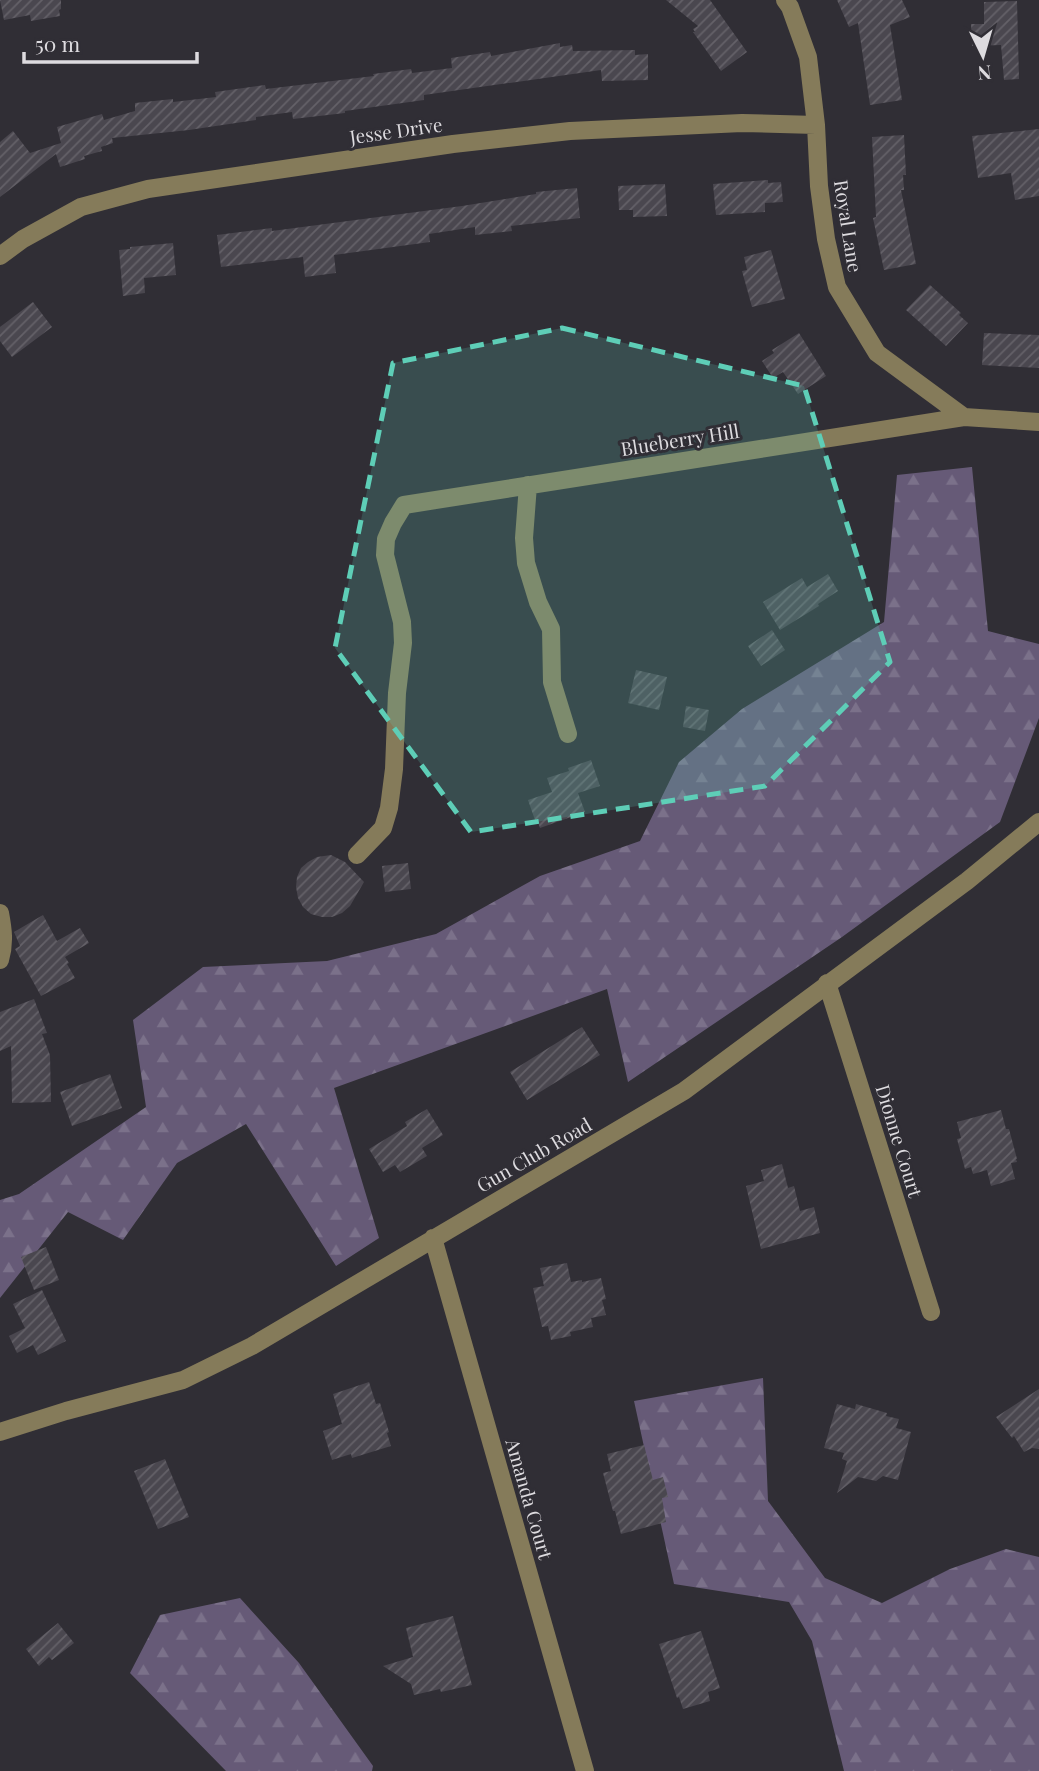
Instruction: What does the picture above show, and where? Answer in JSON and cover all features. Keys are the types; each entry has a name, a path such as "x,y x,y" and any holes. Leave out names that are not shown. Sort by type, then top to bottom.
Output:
{"street":[{"name":"Royal Lane","path":"785,0 808,57 822,213 837,287 877,353 964,417"},
{"name":"Jesse Drive","path":"0,256 23,239 81,207 148,190 453,144 570,131 742,123 816,125"},
{"path":"964,417 1039,422"},
{"name":"Blueberry Hill","path":"357,856 383,828 389,808 403,643 402,622 385,555 386,539 404,505 964,417"},
{"path":"528,485 524,538 526,563 538,602 551,629 552,682 568,734"},
{"name":"Gun Club Road","path":"0,1432 65,1411 183,1380 252,1346 684,1091 967,881 1039,822"},
{"path":"0,913 4,937 0,960"},
{"name":"Dionne Court","path":"827,984 930,1312"},
{"name":"Amanda Court","path":"433,1238 585,1771"}],"highlighted area":[{"path":"562,328 804,386 890,662 765,786 471,832 335,648 393,363"}],"green space":[{"path":"972,467 988,631 1039,644 1039,718 1000,822 842,937 628,1082 607,989 334,1088 379,1238 336,1266 246,1124 177,1163 123,1240 68,1212 0,1298 0,1200 19,1194 146,1107 133,1020 203,967 327,961 436,934 540,876 640,841 679,762 742,709 884,622 897,475"},
{"path":"763,1378 768,1501 825,1578 882,1603 950,1569 1006,1549 1039,1557 1039,1771 844,1771 812,1641 789,1602 674,1584 634,1401"},
{"path":"240,1598 299,1663 373,1766 372,1771 226,1771 130,1673 160,1615"}],"building":[{"path":"0,0 61,0 60,16 31,21 30,15 4,20"},
{"path":"666,0 710,0 747,52 721,71 693,32 698,26"},
{"path":"837,0 902,0 910,17 890,25 902,100 870,105 858,23 849,27"},
{"path":"1017,1 1019,79 1004,80 1001,45 972,46 971,24 984,24 984,2"},
{"path":"560,43 560,47 572,45 573,51 635,50 635,55 648,54 648,80 602,81 601,70 424,95 424,100 345,113 293,119 292,112 189,130 112,138 113,143 101,147 102,151 60,167 56,154 0,197 0,142 13,131 30,153 61,143 57,127 102,114 104,120 135,111 135,103 216,97 215,92 265,85 266,89 411,69 412,73 452,68 451,58 490,52 491,56"},
{"path":"1039,129 1039,196 1015,200 1011,173 978,178 972,136"},
{"path":"904,135 906,175 903,175 904,190 901,190 916,264 884,270 873,218 876,217 872,137"},
{"path":"768,180 768,183 781,182 783,202 765,203 765,212 716,215 713,184"},
{"path":"665,184 667,216 633,217 633,210 619,210 618,186"},
{"path":"577,188 580,218 511,226 512,231 475,235 475,227 429,234 430,242 334,255 336,273 305,277 303,257 221,267 217,235 272,228 272,231"},
{"path":"173,243 176,275 144,278 145,293 123,296 119,250"},
{"path":"771,250 785,299 752,307 742,271 747,270 744,257"},
{"path":"930,285 961,313 959,315 968,323 946,346 906,310"},
{"path":"33,302 52,327 12,357 0,341 0,327"},
{"path":"799,333 826,376 798,394 783,372 773,378 762,361 774,353 772,350"},
{"path":"984,333 1039,335 1039,368 982,365"},
{"path":"828,574 838,591 780,630 763,602 802,578 807,587"},
{"path":"772,630 785,650 761,666 748,646"},
{"path":"636,670 667,677 659,710 628,703"},
{"path":"686,706 709,710 705,731 683,727"},
{"path":"591,760 600,786 578,793 585,812 540,828 528,800 552,792 547,778"},
{"path":"331,855 345,862 364,882 350,906 342,913 322,917 311,914 303,907 298,898 297,877 308,862 317,857"},
{"path":"408,863 411,889 385,892 382,866"},
{"path":"43,915 57,941 80,928 89,943 65,957 75,978 41,996 15,949 20,946 14,932"},
{"path":"34,999 47,1033 42,1034 50,1055 51,1102 12,1103 11,1046 0,1051 0,1012"},
{"path":"582,1027 600,1055 527,1100 510,1072"},
{"path":"110,1074 122,1108 72,1126 60,1092"},
{"path":"427,1109 443,1135 422,1148 427,1156 400,1172 395,1165 383,1172 369,1149 407,1126 405,1122"},
{"path":"1001,1110 1017,1159 1017,1162 1011,1163 1015,1179 991,1186 987,1170 973,1174 971,1167 965,1169 957,1139 961,1138 957,1122"},
{"path":"782,1164 788,1188 794,1186 800,1211 814,1207 820,1233 761,1249 746,1186 764,1181 761,1170"},
{"path":"46,1247 59,1280 34,1290 21,1257"},
{"path":"567,1263 571,1282 601,1278 606,1299 602,1300 606,1315 591,1318 593,1327 551,1340 548,1326 542,1327 533,1288 544,1286 540,1268"},
{"path":"42,1290 66,1341 38,1355 33,1345 17,1353 9,1336 25,1328 13,1304"},
{"path":"369,1382 376,1404 380,1403 391,1446 352,1458 351,1454 332,1460 323,1431 342,1424 333,1394"},
{"path":"1039,1389 1039,1449 1032,1448 1024,1452 1014,1436 1012,1438 996,1417"},
{"path":"837,1404 855,1409 856,1404 887,1413 886,1416 899,1419 896,1428 911,1432 898,1480 883,1476 876,1481 858,1477 837,1493 847,1461 842,1459 844,1453 824,1448"},
{"path":"644,1445 653,1480 663,1477 668,1497 662,1498 666,1522 621,1534 603,1473 611,1471 607,1454"},
{"path":"165,1459 189,1517 158,1529 134,1471"},
{"path":"453,1616 472,1685 414,1695 411,1684 383,1666 413,1657 406,1628"},
{"path":"58,1623 74,1643 52,1660 49,1657 39,1666 26,1649"},
{"path":"701,1631 720,1688 708,1692 710,1701 683,1709 659,1644"}]}
